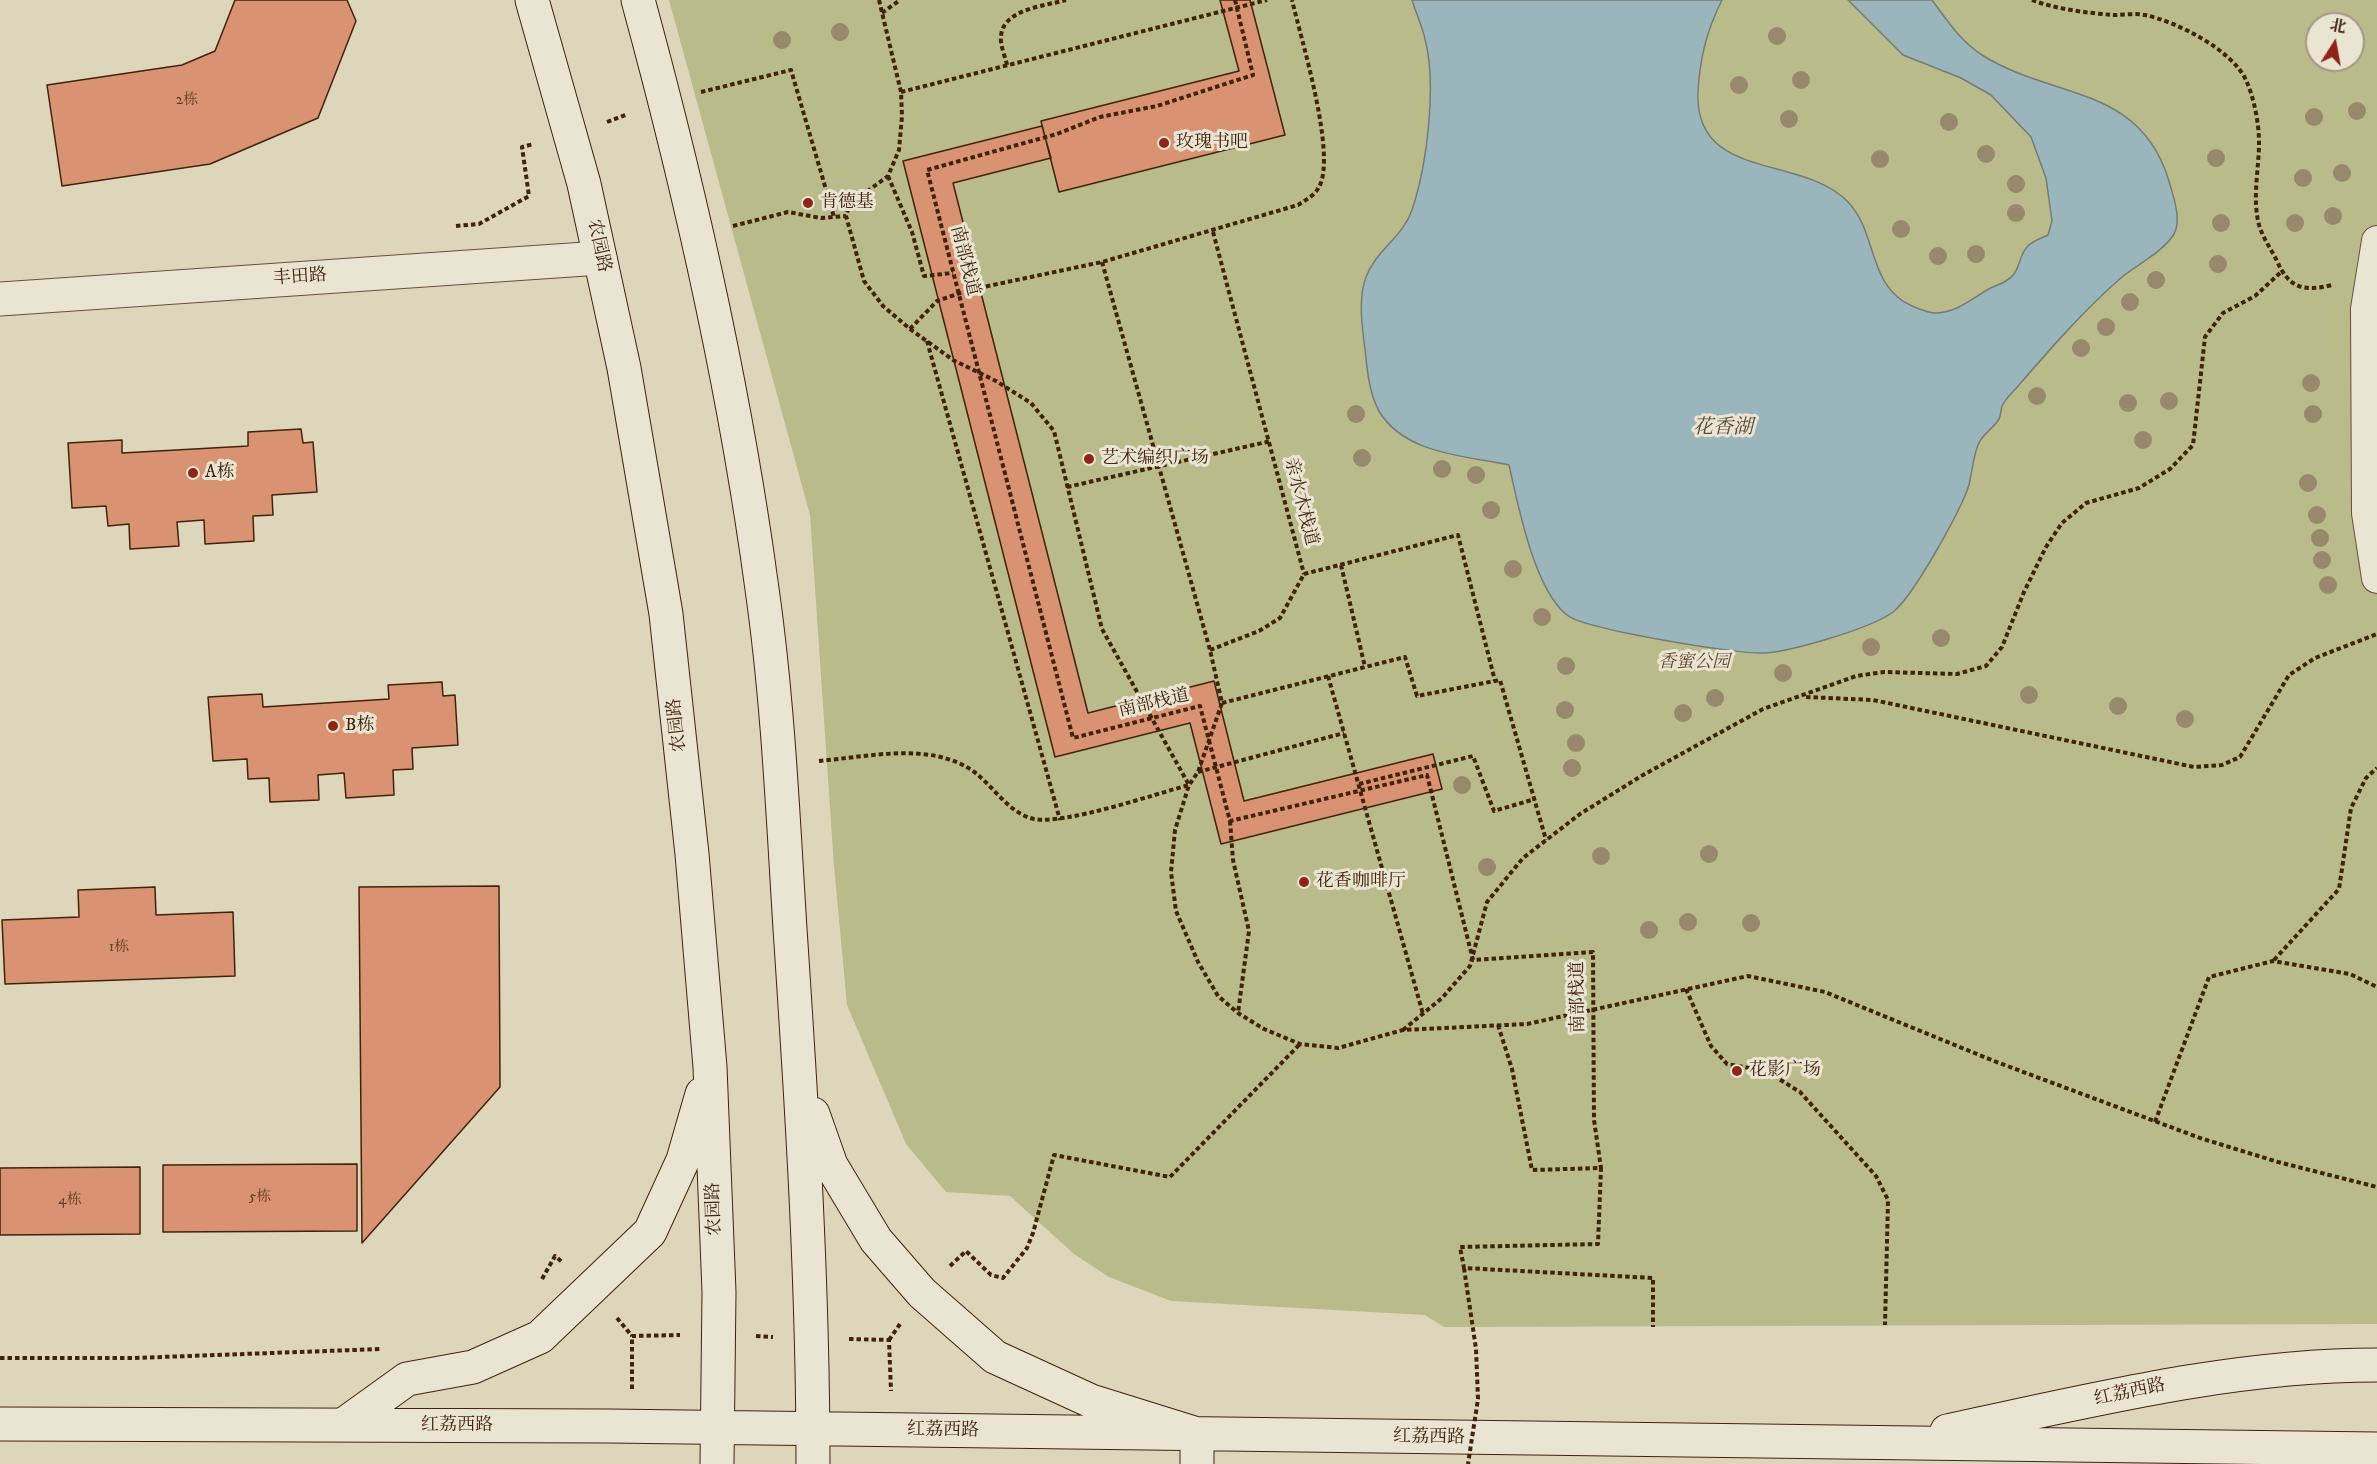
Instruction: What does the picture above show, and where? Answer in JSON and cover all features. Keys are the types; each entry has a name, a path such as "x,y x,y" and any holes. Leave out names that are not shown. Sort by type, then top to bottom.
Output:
{"main road":[{"name":"农园路","path":"532,0 571,134 600,258 624,368 666,614 692,854 710,1067 718,1292 717,1464"},
{"path":"638,0 698,235 724,354 763,590 779,764 800,1078 811,1272 813,1464"},
{"name":"丰田路","path":"0,299 600,258"},
{"path":"344,1425 407,1379 473,1367 540,1337 650,1232 683,1160 710,1067"},
{"path":"800,1078 831,1165 876,1240 922,1293 995,1357 1197,1449"},
{"name":"红荔西路","path":"1885,1443 2206,1377 2338,1365 2377,1365"},
{"name":"红荔西路","path":"0,1424 718,1428 813,1430 1197,1449 1885,1443 2377,1449"}],"street":[{"path":"2377,241 2366,309 2367,513 2377,578"}],"path":[{"path":"879,0 901,92 899,150 888,176 850,204 846,216 864,281 883,306 910,329 953,360 996,381 1031,404 1054,431 1102,629 1189,785"},
{"path":"882,13 900,0"},
{"path":"1007,65 1001,37 1005,23 1016,14 1066,0"},
{"name":"南部栈道","path":"1235,0 1253,75 1157,106 1100,117 1058,134 927,170 1073,738 1200,706 1230,821 1427,776 1473,960 1593,952 1594,1120 1601,1168 1598,1244 1460,1247 1464,1268"},
{"path":"901,92 1267,0"},
{"path":"910,329 937,301 948,297 969,290 1102,262 1214,232 1298,205 1319,187 1325,166 1323,138 1292,0"},
{"path":"2032,0 2111,15 2143,15 2164,21 2221,49 2246,79 2255,111 2259,141 2256,183 2258,224 2280,273 2295,286 2320,288 2371,274"},
{"path":"444,226 479,224 530,196 522,147 571,134 665,101 790,70 834,217"},
{"path":"888,176 912,232 924,276 954,273"},
{"path":"698,235 788,212 821,218 846,216"},
{"name":"亲水木栈道","path":"1214,232 1271,441 1304,574 1458,535 1495,681"},
{"path":"1102,262 1210,650 1222,703 1198,772 1189,785 1175,830 1171,872 1176,911 1198,962 1218,996 1238,1014 1264,1029 1300,1044 1338,1048 1403,1030 1527,1024 1748,976 1825,992 1994,1061 2156,1122 2278,1162 2377,1187"},
{"path":"1403,1030 1442,998 1470,966 1487,902 1523,858 1580,814 1642,776 1763,709 1856,676 1884,672 1957,674 1986,666 2002,647 2024,592 2046,547 2062,523 2086,503 2139,488 2170,469 2185,455 2193,444 2205,337 2223,313 2255,296 2280,273"},
{"path":"927,341 1060,820"},
{"path":"1067,487 1271,441"},
{"path":"1341,565 1365,667"},
{"path":"1210,650 1259,631 1280,618 1304,574"},
{"path":"1802,697 1873,700 2194,767 2222,765 2240,758 2289,675 2315,658 2377,634"},
{"path":"1222,703 1405,657 1418,696 1500,680 1546,840"},
{"path":"1328,676 1423,1014"},
{"path":"1198,772 1344,733"},
{"path":"779,764 910,754 943,756 972,770 1001,799 1033,819 1060,820 1189,785"},
{"path":"1359,784 1473,756 1494,811 1535,799"},
{"path":"2273,961 2339,889 2350,808 2366,778 2377,768"},
{"path":"1230,821 1233,860 1249,931 1238,1014"},
{"path":"2156,1122 2209,976 2273,961 2350,974 2377,987"},
{"path":"1686,989 1711,1046 1727,1064 1766,1071 1800,1092 1876,1176 1888,1200 1885,1326"},
{"path":"1498,1025 1512,1069 1532,1170 1601,1168"},
{"path":"922,1293 966,1251 991,1275 1003,1278 1027,1248 1034,1233 1054,1155 1170,1177 1300,1044"},
{"path":"539,1284 555,1256"},
{"path":"1468,1464 1478,1399 1476,1349 1464,1268 1653,1278 1653,1327"},
{"path":"0,1358 134,1358 388,1349"}],"green space":[{"name":"香蜜公园","path":"669,0 2377,0 2377,1324 1444,1327 1425,1315 1171,1301 1109,1277 1074,1254 1010,1196 946,1192 906,1144 847,1005 834,866 810,515"}],"water":[{"name":"花香湖","path":"1412,0 1722,0 1705,44 1698,91 1701,120 1713,140 1731,153 1754,163 1805,177 1828,187 1848,202 1858,215 1887,286 1898,297 1925,311 1934,313 1949,311 2005,282 2014,274 2025,249 2048,235 2052,221 2046,178 2031,137 1991,95 1961,78 1903,55 1848,0 1932,0 1960,37 1982,55 2009,69 2091,98 2116,110 2138,127 2156,150 2174,200 2177,215 2176,228 2174,234 2163,246 2122,277 2082,315 2006,400 1999,419 1978,445 1969,485 1947,532 1924,572 1893,612 1868,625 1832,638 1765,653 1726,650 1663,640 1579,621 1567,615 1555,603 1545,586 1529,545 1509,465 1437,451 1420,445 1390,425 1379,411 1371,389 1362,322 1361,303 1364,285 1370,267 1408,220 1422,171 1429,125 1429,58 1424,34"}],"building":[{"path":"235,0 347,0 356,21 318,118 210,164 62,186 47,85 182,65 215,51"},
{"path":"1220,0 1250,0 1285,135 1059,192 1041,121 1239,71"},
{"path":"1042,126 1051,158 953,183 1088,713 1214,681 1244,801 1433,754 1442,789 1221,844 1190,723 1055,757 903,161"},
{"name":"A栋","path":"301,429 303,443 313,442 317,492 272,495 273,515 253,516 254,541 205,544 204,520 177,522 179,546 130,549 129,524 108,526 106,506 72,508 68,443 122,440 122,453 248,446 248,432"},
{"name":"B栋","path":"442,682 443,696 455,695 458,745 412,748 413,769 393,770 394,795 346,798 344,773 318,775 319,800 270,802 269,778 248,779 247,759 213,761 208,697 262,694 263,707 389,699 388,685"},
{"path":"499,886 500,1087 362,1243 359,887"},
{"path":"155,887 156,915 233,912 235,976 5,984 2,920 79,917 78,890"},
{"path":"357,1164 357,1231 163,1232 163,1165"},
{"path":"140,1167 140,1234 0,1235 0,1168"}],"place":[{"name":"玫瑰书吧","path":"1164,143"},
{"name":"肯德基","path":"808,203"},
{"name":"艺术编织广场","path":"1089,459"},
{"name":"A栋","path":"193,473"},
{"name":"B栋","path":"333,726"},
{"name":"花香咖啡厅","path":"1304,882"},
{"name":"花影广场","path":"1737,1071"}]}
